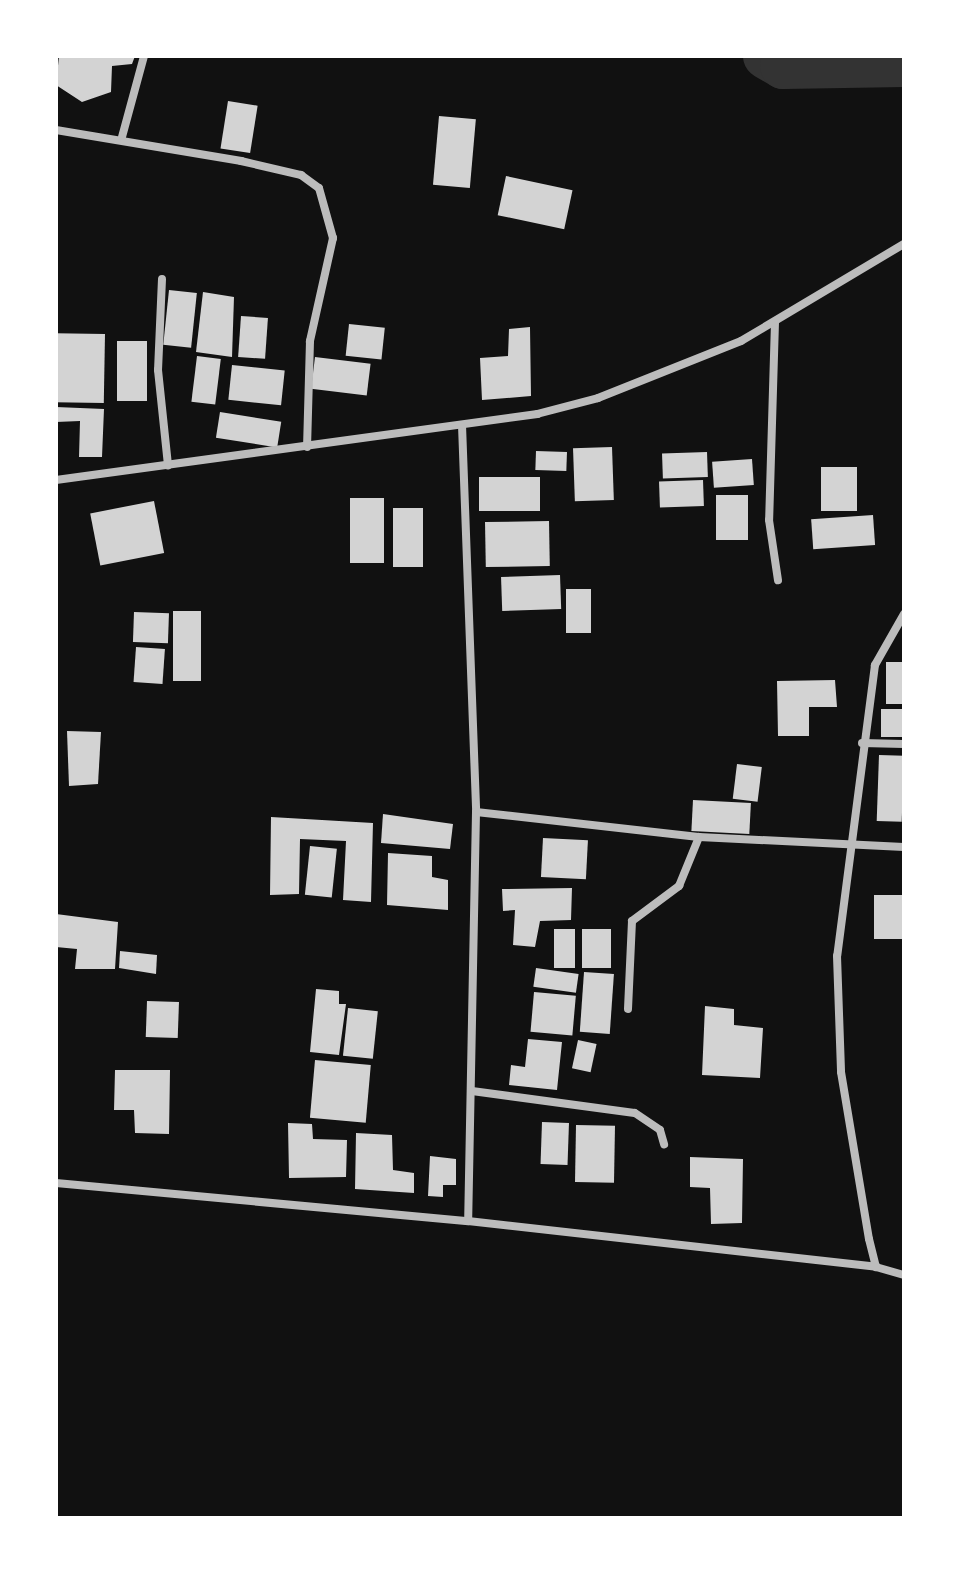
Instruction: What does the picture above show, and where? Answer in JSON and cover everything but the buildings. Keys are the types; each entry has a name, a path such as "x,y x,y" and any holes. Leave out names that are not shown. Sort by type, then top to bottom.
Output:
{"street":[{"path":"122,137 144,56"},
{"path":"56,130 122,137 301,175 319,188 333,238 310,341 307,447"},
{"path":"56,480 462,425 598,398 676,371 775,322 904,244"},
{"path":"162,279 158,370 168,465"},
{"path":"775,322 769,520 778,580"},
{"path":"462,425 476,812 468,1221"},
{"path":"876,1267 837,1031 847,848 862,743 875,665 904,614"},
{"path":"862,743 904,744"},
{"path":"476,812 699,837 847,848 904,847"},
{"path":"628,1009 632,921 679,886 699,837"},
{"path":"472,1091 635,1113 660,1130 664,1144"},
{"path":"56,1183 468,1221 876,1267 904,1275"}],"waterway":[{"path":"766,56 783,66 904,64"}]}
